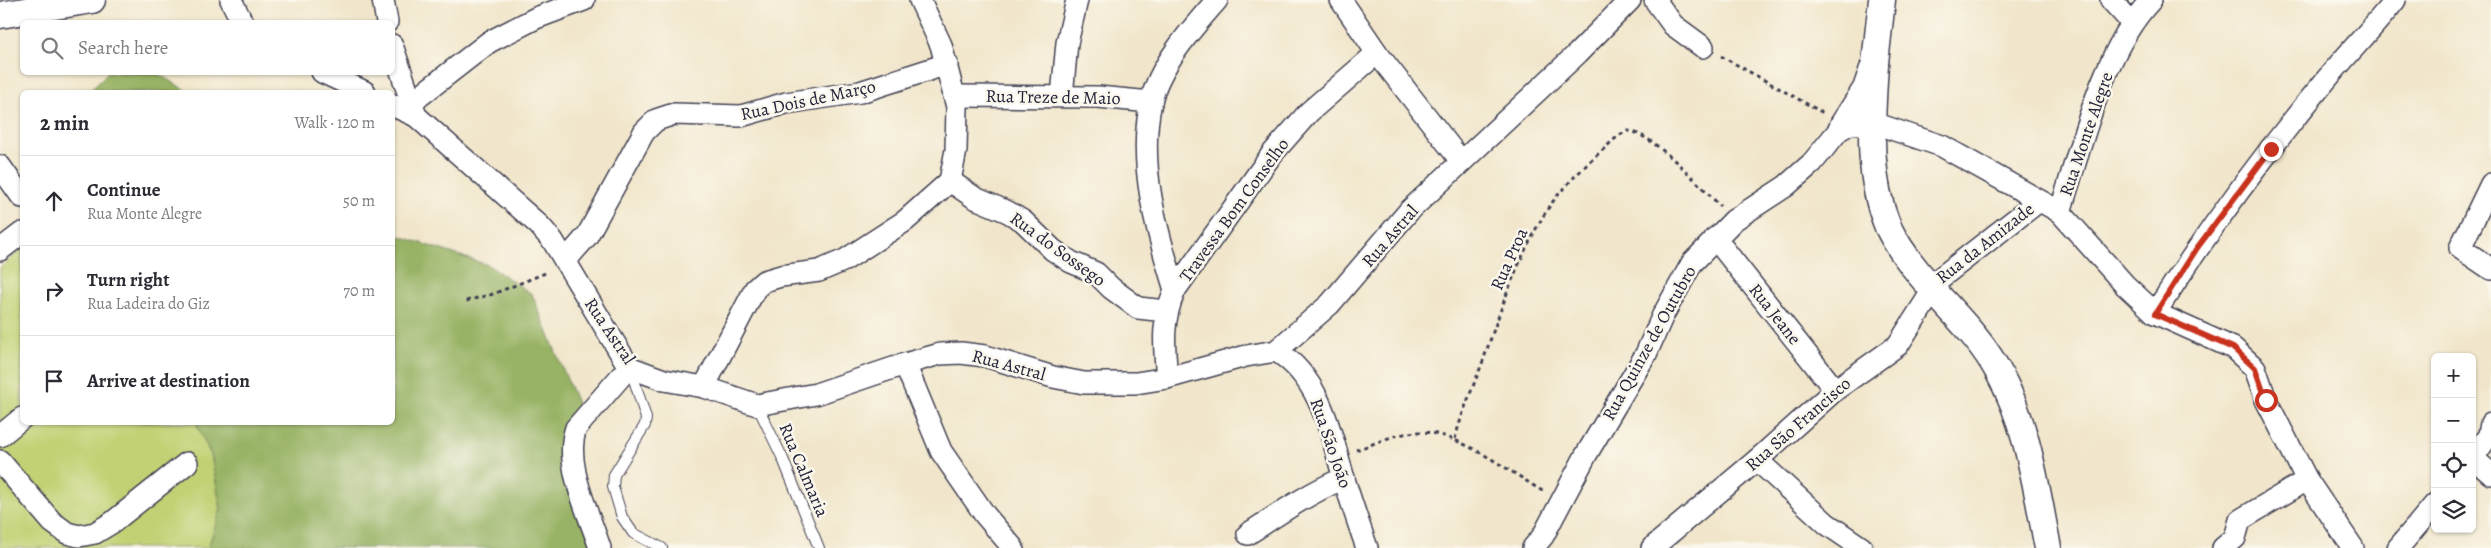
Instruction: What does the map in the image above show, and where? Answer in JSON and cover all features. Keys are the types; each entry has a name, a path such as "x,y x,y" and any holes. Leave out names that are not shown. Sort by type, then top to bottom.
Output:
{"street":[{"path":"0,14 92,0"},
{"path":"231,0 241,20"},
{"path":"383,0 387,20"},
{"path":"407,108 489,42 536,18 584,0"},
{"path":"704,387 755,289 764,281 781,276 819,271 845,260 904,221 950,181 956,150 956,107 942,45 920,0"},
{"path":"1062,96 1067,43 1077,0"},
{"path":"1175,290 1163,251 1152,203 1146,147 1151,102 1159,81 1179,47 1217,0"},
{"path":"1341,0 1377,53 1461,161"},
{"name":"Rua Astral","path":"395,58 407,108 539,225 565,261 630,367 664,380 704,387 757,405 816,394 940,354 960,353 985,356 1053,377 1084,383 1136,383 1167,378 1246,356 1276,351 1330,304 1409,211 1577,54 1630,0"},
{"path":"1655,0 1673,25 1703,47"},
{"path":"1882,0 1871,122 1873,171 1888,226 1899,247 1983,347 2012,399 2028,446 2048,548"},
{"path":"2111,0 2132,23"},
{"name":"Rua Monte Alegre","path":"2151,0 2132,23 2115,51 2060,212 2125,285 2155,314 2233,348 2255,368 2266,400 2307,480 2353,548"},
{"path":"2155,314 2197,248 2237,194 2326,80 2396,0"},
{"name":"Travessa Bom Conselho","path":"1167,378 1164,341 1166,311 1175,290 1272,154 1310,112 1377,53"},
{"path":"1843,125 1866,89 1875,62"},
{"name":"Rua Dois de Março","path":"565,261 587,236 644,132 656,120 674,114 741,116 786,103 860,92 947,64"},
{"path":"328,75 361,90"},
{"name":"Rua Treze de Maio","path":"954,96 1062,96 1123,98 1151,102"},
{"path":"1843,125 1871,122 1942,146 2060,212"},
{"name":"Rua Quinze de Outubro","path":"1533,548 1543,536 1586,454 1646,354 1663,315 1688,270 1715,238 1734,220 1786,186 1812,163 1843,125"},
{"path":"0,166 20,194"},
{"name":"Rua do Sossego","path":"950,181 975,198 1008,212 1023,221 1053,250 1071,262 1096,273 1110,288 1138,308 1166,311"},
{"path":"2491,184 2460,248 2491,268"},
{"name":"Rua da Amizade","path":"1932,288 2039,200"},
{"path":"0,250 20,235"},
{"name":"Rua Jeane","path":"1715,238 1834,390"},
{"name":"Rua São Francisco","path":"1652,548 1757,460 1834,390 1898,344 1932,288"},
{"name":"Rua São João","path":"1276,351 1292,362 1309,384 1325,414 1367,548"},
{"path":"905,364 920,405 941,451 985,515 1013,548"},
{"path":"600,548 572,462 572,440 576,428 630,367"},
{"path":"0,436 20,420"},
{"path":"2476,453 2490,431"},
{"path":"1757,460 1827,524 1862,548"},
{"path":"0,461 52,522 67,533 79,536 95,533 113,522 187,463"},
{"path":"2476,461 2491,474"},
{"path":"1248,534 1316,490 1344,478"},
{"path":"2223,548 2235,538 2240,520 2307,480"},
{"path":"2398,548 2431,509"}],"lane":[{"path":"630,367 646,418 645,425 614,475 613,487 622,516 633,532 662,548"},
{"name":"Rua Calmaria","path":"757,405 783,459 819,548"}],"path":[{"path":"1703,47 1777,86 1843,125"},
{"name":"Rua Proa","path":"1455,439 1468,395 1511,285 1533,237 1550,207 1572,180 1618,136 1627,131 1640,134 1690,175 1734,220"},
{"path":"466,301 542,276 565,261"},
{"path":"1339,456 1411,433 1432,432 1455,439 1562,502"}],"green space":[{"path":"105,75 159,75 186,90 91,90"},
{"path":"395,235 488,265 532,294 581,413 561,442 593,548 208,548 221,509 211,455 197,425 395,425"},
{"path":"20,251 20,425 197,425 211,455 221,509 208,548 0,548 0,268"}],"route":[{"path":"2266,400 2255,368 2233,348 2155,314 2197,248 2271,149"}]}
